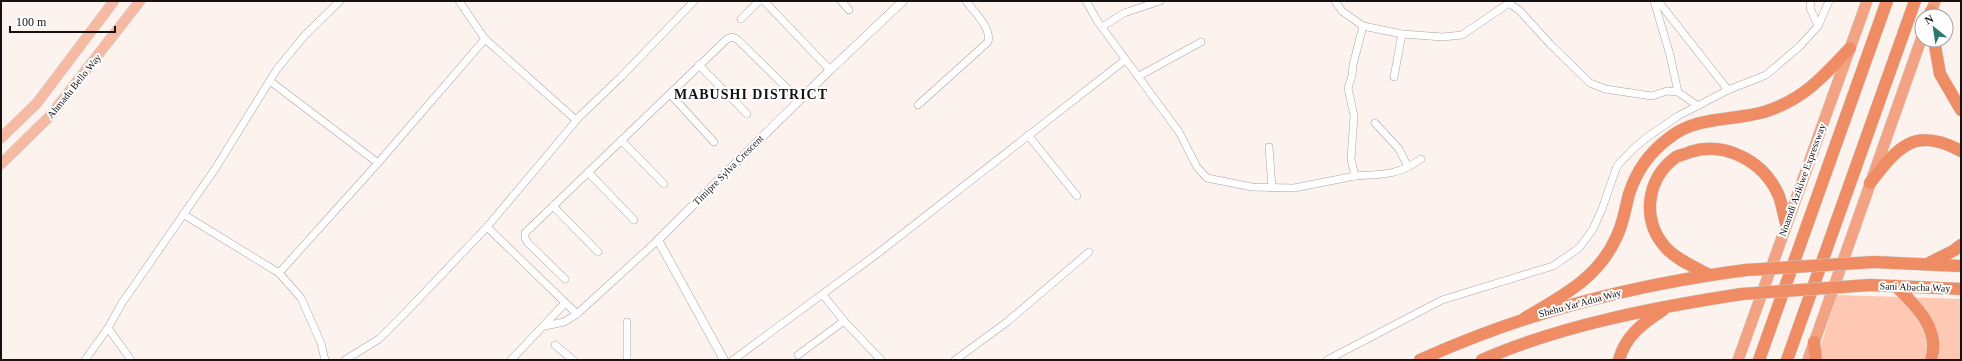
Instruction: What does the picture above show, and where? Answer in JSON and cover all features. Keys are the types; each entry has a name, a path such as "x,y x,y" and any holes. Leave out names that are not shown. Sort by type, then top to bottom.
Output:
{"highway":[{"name":"Nnamdi Azikiwe Expressway","path":"1738,360 1867,1"},
{"name":"Nnamdi Azikiwe Expressway","path":"1759,360 1887,1"},
{"path":"1787,360 1915,1"},
{"path":"1525,318 1568,293 1590,276 1615,241 1639,170 1655,150 1670,137 1686,128 1714,120 1763,112 1788,104 1821,80 1850,48"},
{"path":"1808,360 1918,48"},
{"path":"1935,48 1940,74 1961,110"},
{"path":"1870,183 1889,158 1904,146 1922,140 1944,142 1961,151"},
{"path":"1710,275 1679,259 1667,249 1658,238 1651,223 1650,206 1652,188 1661,172 1677,156 1696,150 1715,148 1738,154 1758,166 1769,179 1778,194 1786,223"},
{"path":"1929,264 1953,252 1961,245"},
{"name":"Shehu Yar'Adua Way","path":"1420,360 1525,318 1618,292 1746,270 1874,262 1929,264"},
{"path":"1929,264 1961,266"},
{"name":"Sani Abacha Way","path":"1671,305 1742,294 1870,285 1961,289"},
{"path":"1896,286 1927,321 1932,334 1933,354 1931,360"},
{"path":"1482,360 1533,341 1671,305"},
{"path":"1619,360 1622,348 1638,327 1671,305"},
{"path":"1814,342 1816,360"}],"main road":[{"name":"Ahmadu Bello Way","path":"1,138 37,103 114,1"},
{"name":"Ahmadu Bello Way","path":"1,164 50,116 140,1"}],"street":[{"path":"85,360 108,328 122,303 215,169 281,63 305,35 340,1"},
{"path":"459,1 485,39 576,120"},
{"path":"345,360 379,338 487,228 576,120 694,1"},
{"path":"741,19 759,1"},
{"path":"764,1 830,70"},
{"path":"841,1 849,10"},
{"name":"Timipre Sylva Crescent","path":"545,326 564,322 577,314 658,240 799,100 903,1"},
{"path":"918,105 988,42 990,37 988,30 966,1"},
{"path":"1086,1 1125,60 1139,76 1180,132 1197,167 1207,178 1252,187 1294,188 1355,176 1394,174 1421,158"},
{"path":"1102,27 1124,13 1160,1"},
{"path":"1335,1 1342,11 1364,26 1402,34 1443,37 1462,35 1508,2 1520,11 1590,84 1605,89 1652,96 1667,91 1678,92 1698,106"},
{"path":"1654,1 1670,55 1678,92"},
{"path":"1658,1 1728,90"},
{"path":"1811,1 1810,8 1818,26"},
{"path":"1327,360 1395,323 1442,300 1554,266 1579,248 1593,229 1602,209 1617,166 1646,138 1678,116 1728,90 1766,75 1800,46 1818,26 1829,1"},
{"path":"1355,176 1352,160 1354,116 1348,88 1364,26"},
{"path":"1394,77 1402,34"},
{"path":"565,279 525,238 525,233 727,39 732,37 737,39 799,100"},
{"path":"279,273 378,163 485,39"},
{"path":"1139,76 1201,42"},
{"path":"733,360 824,295 1028,134 1125,60"},
{"path":"699,65 747,114"},
{"path":"270,81 378,163"},
{"path":"670,94 714,142"},
{"path":"1375,123 1399,148 1408,167"},
{"path":"1028,134 1077,196"},
{"path":"621,140 664,184"},
{"path":"1269,147 1272,188"},
{"path":"588,172 634,220"},
{"path":"553,206 598,252"},
{"path":"183,214 279,273 302,298 321,343 324,360"},
{"path":"487,228 564,304 577,314"},
{"path":"658,240 724,360"},
{"path":"955,360 1007,322 1089,252"},
{"path":"824,295 844,321 881,360"},
{"path":"511,360 545,326 564,304"},
{"path":"798,355 844,321"},
{"path":"627,322 627,360"},
{"path":"108,328 131,360"},
{"path":"555,345 573,360"}],"shaded area":[{"path":"1837,295 1961,299 1961,360 1816,360"}],"district":[{"name":"MABUSHI DISTRICT","path":"751,94"}]}
